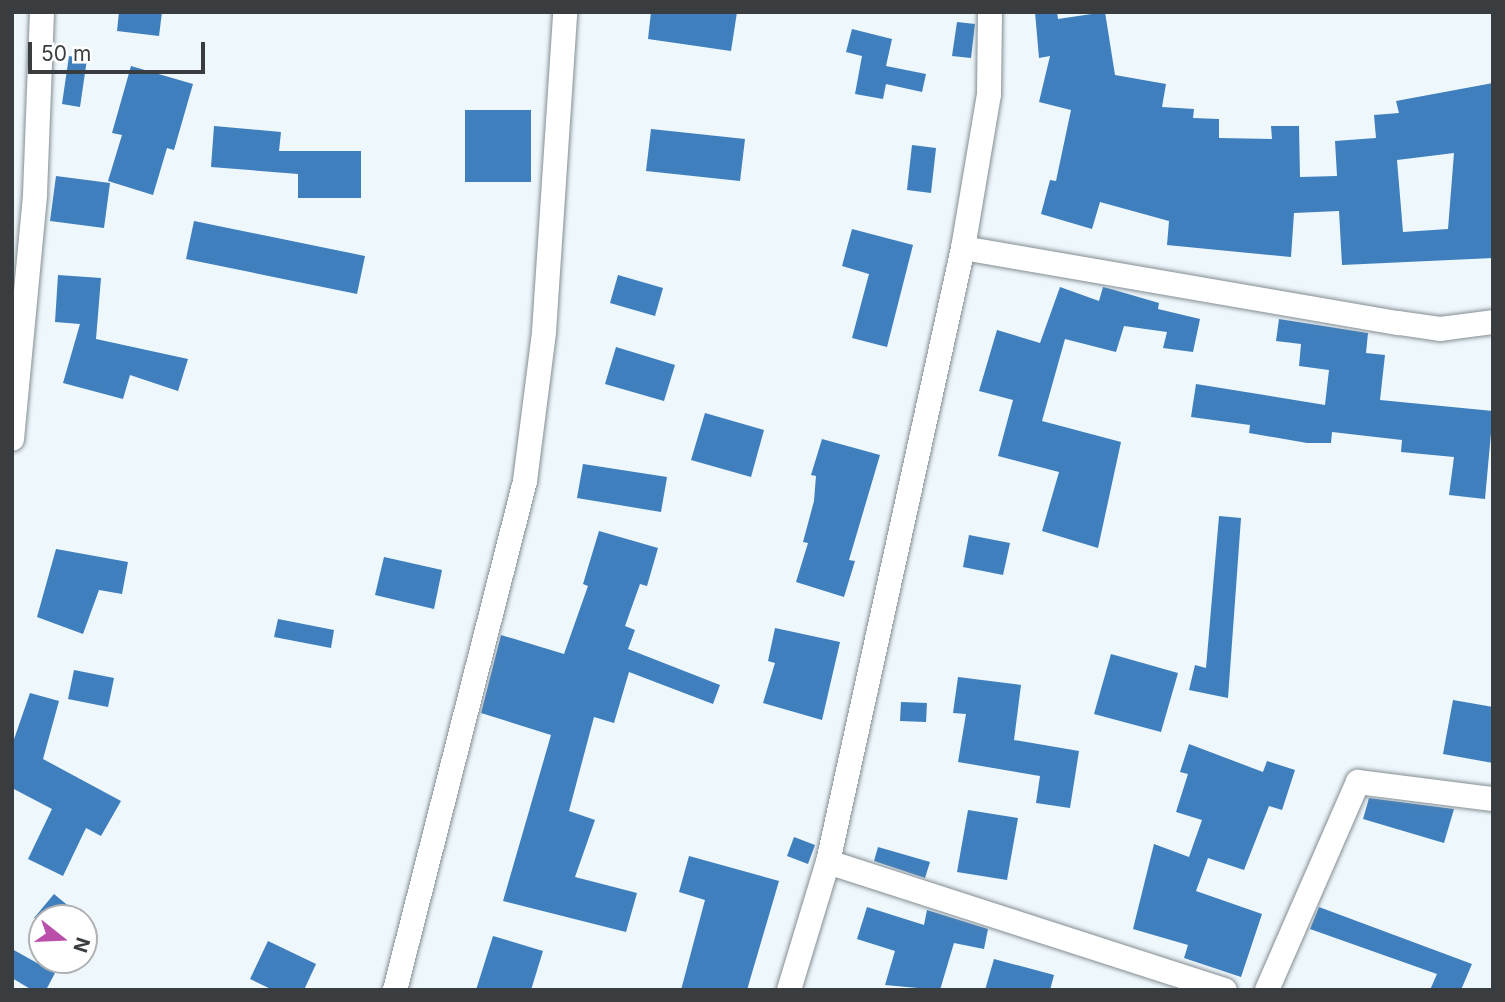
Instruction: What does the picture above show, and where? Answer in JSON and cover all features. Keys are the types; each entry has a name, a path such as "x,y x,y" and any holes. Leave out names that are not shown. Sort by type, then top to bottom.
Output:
{"street":[{"path":"12,439 35,194 42,12"},
{"path":"396,990 525,481 544,332 565,12"},
{"path":"789,990 828,862 963,248 989,94 990,12"},
{"path":"963,248 1440,329 1493,322"},
{"path":"1267,990 1358,782 1493,799"},
{"path":"828,862 1225,990"}],"building":[{"path":"119,12 162,12 159,36 117,31"},
{"path":"651,12 737,12 731,51 648,39"},
{"path":"1035,12 1057,12 1058,19 1105,12 1115,75 1166,84 1162,107 1194,109 1193,118 1219,119 1219,138 1272,139 1271,126 1299,126 1300,177 1337,176 1335,141 1376,138 1374,115 1399,113 1396,101 1493,83 1493,258 1342,265 1339,211 1294,213 1291,257 1167,245 1169,221 1100,202 1092,229 1041,214 1050,180 1056,181 1071,110 1039,102 1050,56 1039,58","holes":["1454,153 1448,229 1403,232 1397,160"]},
{"path":"957,22 975,24 971,58 952,56"},
{"path":"852,29 892,39 886,66 926,74 922,92 886,84 883,99 855,94 862,56 846,52"},
{"path":"69,56 87,59 80,107 62,104"},
{"path":"131,66 193,84 174,150 167,148 153,195 108,181 122,135 112,133"},
{"path":"465,110 531,110 531,182 465,182"},
{"path":"214,126 281,132 279,151 361,151 361,198 298,198 298,174 211,167"},
{"path":"651,129 745,139 740,181 646,171"},
{"path":"912,145 936,148 931,193 907,190"},
{"path":"56,176 110,183 104,228 50,221"},
{"path":"194,221 365,256 357,294 186,259"},
{"path":"852,229 913,245 887,347 852,338 869,274 842,266"},
{"path":"58,275 101,278 96,339 188,359 178,391 130,375 123,399 63,383 80,324 55,322"},
{"path":"618,275 663,288 655,316 610,303"},
{"path":"1060,287 1099,301 1103,287 1159,303 1158,309 1200,319 1193,352 1163,348 1167,332 1124,326 1116,352 1065,339 1042,421 1121,442 1098,548 1042,531 1059,472 998,456 1013,400 979,391 997,330 1040,343"},
{"path":"1279,319 1368,333 1366,353 1385,355 1380,400 1493,411 1485,499 1449,495 1454,457 1401,452 1402,440 1332,432 1331,443 1307,443 1249,433 1250,425 1191,417 1196,384 1325,405 1329,370 1299,366 1301,344 1276,341"},
{"path":"616,347 675,365 664,401 605,384"},
{"path":"705,413 764,430 751,477 691,460"},
{"path":"822,439 880,455 849,560 855,561 844,597 796,582 808,543 803,542 814,501 816,476 811,475"},
{"path":"583,464 667,477 661,512 577,498"},
{"path":"1219,516 1241,518 1228,698 1189,690 1195,665 1206,668"},
{"path":"599,531 658,548 647,586 640,584 625,626 635,630 628,649 720,685 713,704 629,672 614,723 594,717 569,811 595,820 575,877 637,893 626,932 503,901 551,735 481,713 501,635 564,654 588,586 583,584"},
{"path":"969,535 1010,543 1003,575 963,567"},
{"path":"56,549 128,562 122,594 99,590 83,634 37,617"},
{"path":"384,557 442,570 434,609 375,595"},
{"path":"278,619 334,630 331,648 274,637"},
{"path":"775,628 840,642 822,720 763,703 775,663 768,661"},
{"path":"1111,654 1178,673 1161,732 1094,714"},
{"path":"74,670 114,678 108,707 68,699"},
{"path":"958,677 1021,685 1014,740 1079,751 1070,808 1036,803 1040,776 958,762 966,714 953,713"},
{"path":"30,693 59,701 43,759 121,801 101,836 86,828 63,876 28,859 52,809 12,788 12,745"},
{"path":"1453,700 1493,707 1493,763 1443,754"},
{"path":"901,702 927,703 926,722 900,721"},
{"path":"1189,744 1263,772 1267,761 1295,770 1282,810 1269,806 1244,870 1208,858 1196,891 1262,914 1241,977 1184,958 1188,945 1133,929 1154,844 1189,857 1202,820 1176,812 1188,774 1180,772"},
{"path":"1369,798 1454,809 1444,843 1363,819"},
{"path":"968,810 1018,818 1007,880 957,872"},
{"path":"794,837 815,845 808,864 787,856"},
{"path":"878,847 930,862 925,878 874,861"},
{"path":"689,856 779,881 747,990 681,990 705,900 679,892"},
{"path":"54,894 66,904 46,904"},
{"path":"867,907 924,925 927,910 988,929 984,949 954,943 940,990 885,985 895,951 857,939"},
{"path":"1319,907 1472,964 1461,990 1430,990 1437,974 1310,929"},
{"path":"493,936 543,951 531,990 476,990"},
{"path":"268,941 316,964 304,990 273,990 250,979"},
{"path":"12,949 28,958 28,974 54,974 46,990 32,990 12,978"},
{"path":"994,959 1054,975 1050,990 985,990"}]}
